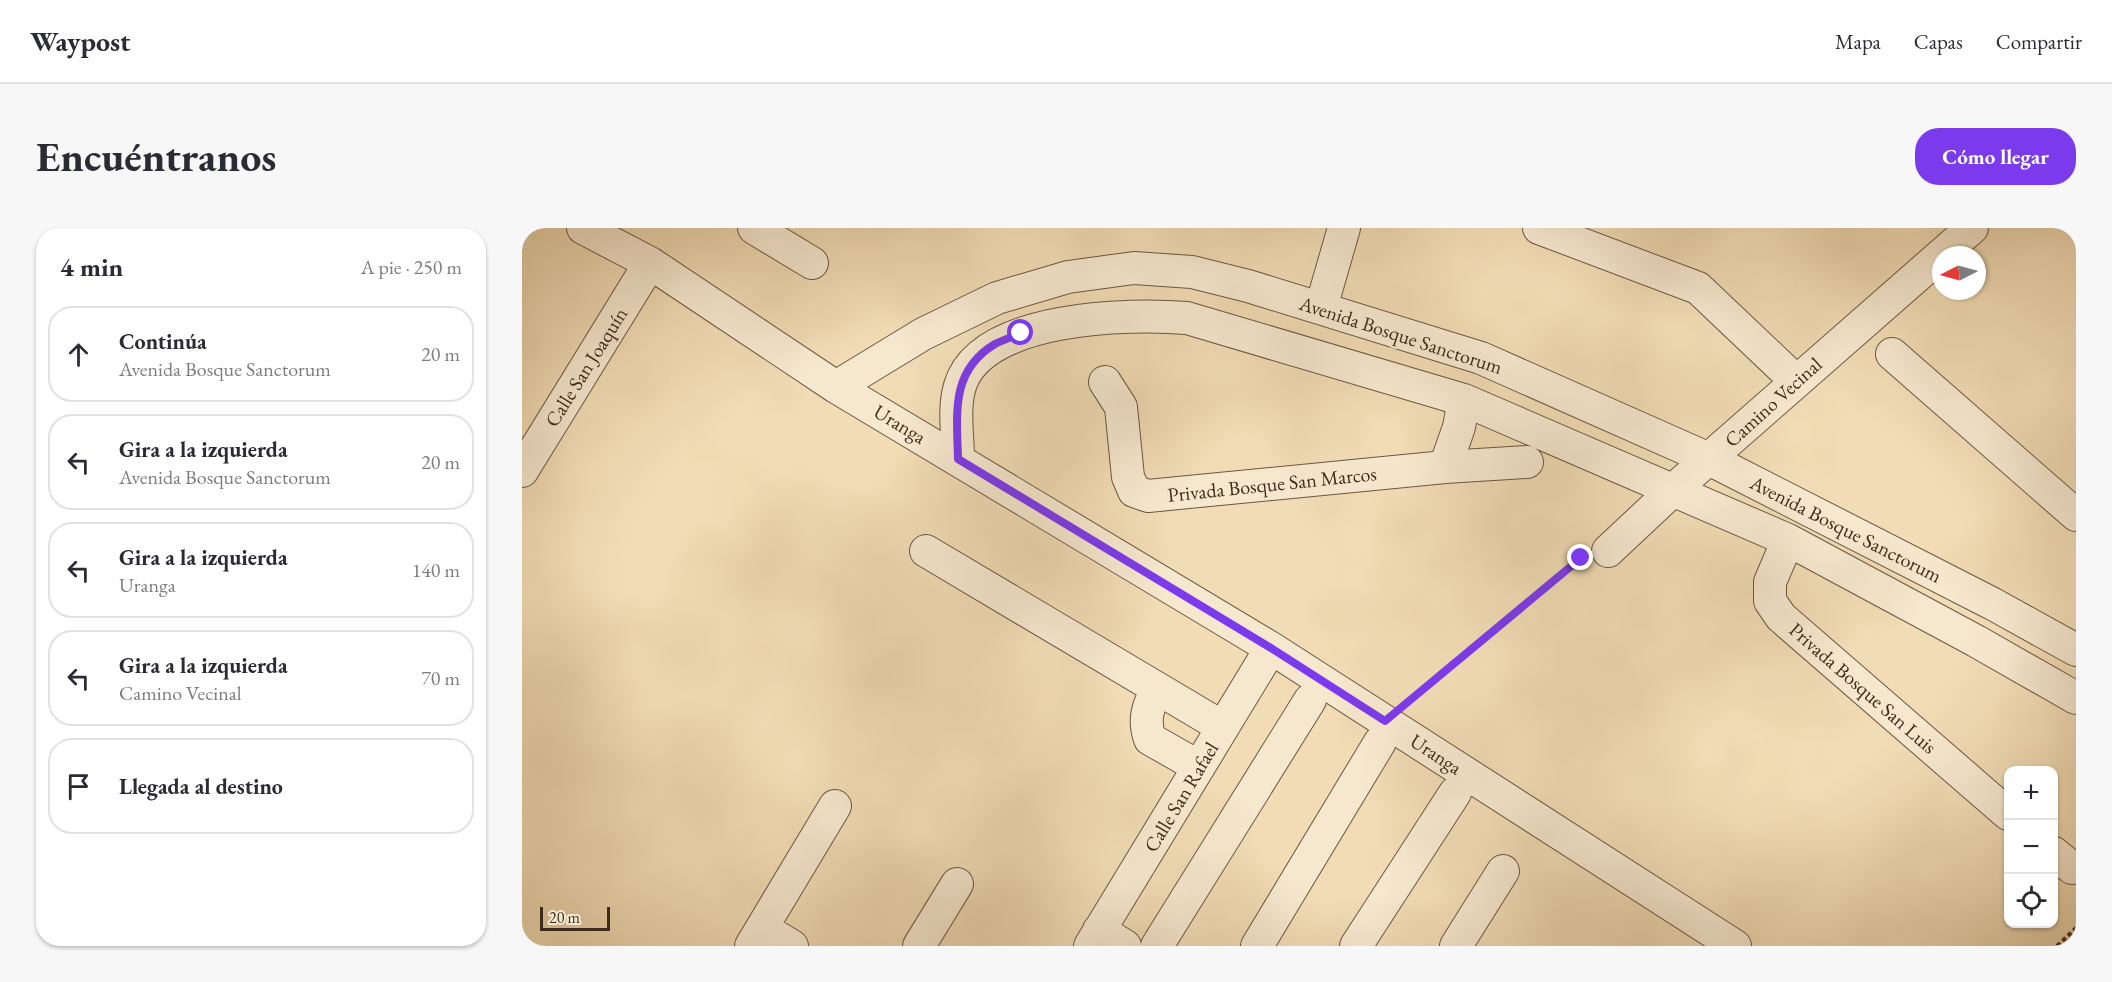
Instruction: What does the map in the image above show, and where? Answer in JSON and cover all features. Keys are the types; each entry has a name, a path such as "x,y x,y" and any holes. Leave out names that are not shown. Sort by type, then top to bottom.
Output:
{"street":[{"name":"Uranga","path":"583,228 650,263 836,387 1271,648 1382,731 1735,946"},
{"path":"754,228 792,237 812,263"},
{"path":"1322,301 1344,228"},
{"name":"Camino Vecinal","path":"1951,246 1972,228"},
{"path":"1553,231 1698,288 1796,381"},
{"name":"Calle San Joaquín","path":"522,471 650,263"},
{"name":"Camino Vecinal","path":"1594,555 1709,459 1932,263"},
{"name":"Avenida Bosque Sanctorum","path":"836,387 923,334 997,298 1068,277 1134,268 1192,272 1322,301 1481,358 1709,459 1993,604 2076,650"},
{"path":"1236,331 1248,286"},
{"name":"Avenida Bosque Sanctorum","path":"958,459 957,412 960,385 972,362 994,345 1021,333 1048,326 1106,318 1141,316 1187,318 1464,400 1788,540 1976,641 2076,698"},
{"path":"1892,354 2076,515"},
{"name":"Privada Bosque San Marcos","path":"1105,382 1121,407 1128,477 1134,491 1148,496 1444,467 1527,462"},
{"path":"1444,467 1459,427 1464,400"},
{"name":"Privada Bosque San Luis","path":"1788,540 1770,582 1770,601 1781,617 2004,811"},
{"path":"926,551 1209,719"},
{"path":"1976,641 1993,604"},
{"name":"Calle San Rafael","path":"1105,941 1199,767 1271,648"},
{"path":"1157,688 1148,707 1146,719 1150,739 1199,767"},
{"path":"1157,946 1310,700"},
{"path":"1257,946 1382,731"},
{"path":"1356,946 1455,793"},
{"path":"792,946 756,937 835,806"},
{"path":"1456,946 1503,871"},
{"path":"919,946 957,884"}],"path":[{"path":"1382,731 1594,555"},
{"path":"2057,946 2076,928"}],"route":[{"path":"1021,333 994,345 972,362 960,385 957,412 958,459 1271,648 1385,721 1581,558"}]}
